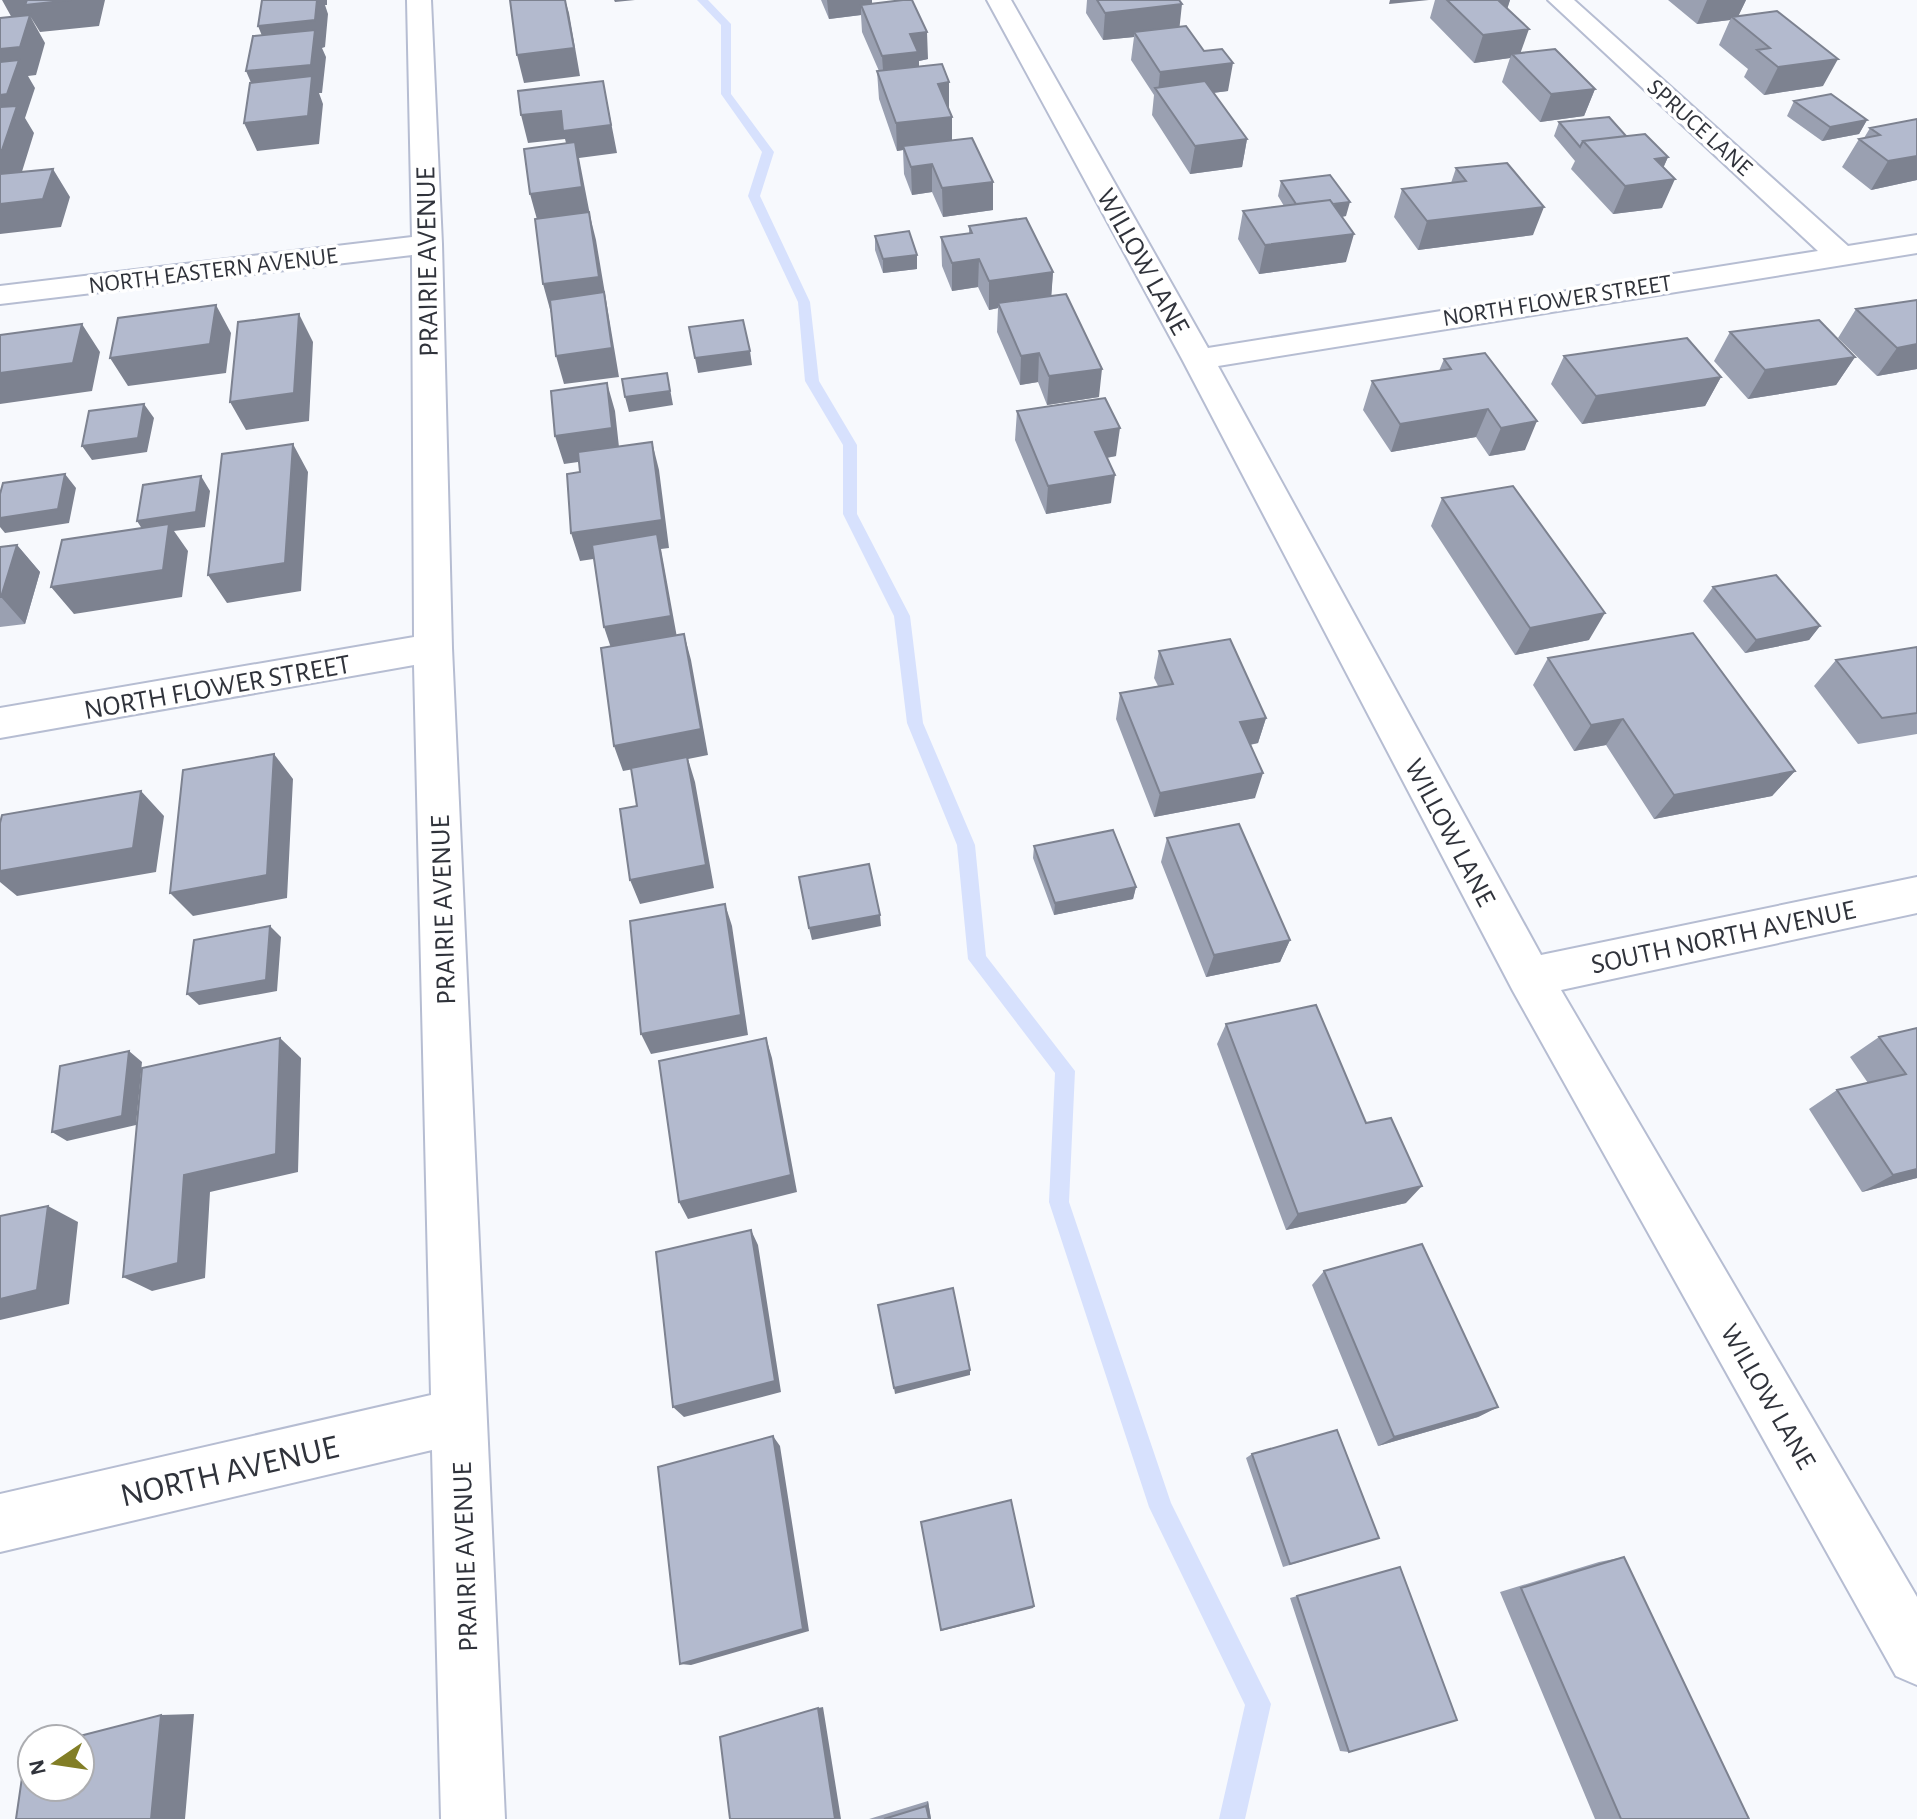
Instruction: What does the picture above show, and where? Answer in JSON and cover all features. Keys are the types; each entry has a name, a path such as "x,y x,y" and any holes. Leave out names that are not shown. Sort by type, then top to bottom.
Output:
{"street":[{"name":"PRAIRIE AVENUE","path":"419,0 427,244 433,648 473,1819"},
{"name":"WILLOW LANE","path":"999,0 1198,359 1529,977 1917,1655"},
{"name":"SPRUCE LANE","path":"1560,0 1840,255"},
{"name":"NORTH EASTERN AVENUE","path":"0,295 427,244"},
{"name":"NORTH FLOWER STREET","path":"1198,359 1917,244"},
{"name":"NORTH FLOWER STREET","path":"0,723 433,648"},
{"name":"SOUTH NORTH AVENUE","path":"1529,977 1917,895"},
{"name":"NORTH AVENUE","path":"0,1523 459,1416"}],"building":[{"path":"27,0 71,0 25,5"},
{"path":"262,0 317,0 315,20 258,26"},
{"path":"510,0 565,0 574,48 517,55"},
{"path":"912,0 927,32 910,34 918,52 882,56 861,5"},
{"path":"1097,0 1179,0 1182,4 1105,13"},
{"path":"1447,0 1498,0 1529,29 1483,35"},
{"path":"1777,11 1838,59 1778,67 1757,50 1770,48 1732,17"},
{"path":"30,15 20,47 0,49 0,18"},
{"path":"1186,26 1204,51 1222,49 1233,63 1160,72 1134,32"},
{"path":"315,30 311,65 246,71 253,36"},
{"path":"1555,49 1595,89 1551,94 1512,54"},
{"path":"19,60 7,94 0,95 0,62"},
{"path":"942,64 949,82 938,84 952,117 896,123 877,71"},
{"path":"312,76 308,116 244,123 250,83"},
{"path":"603,81 611,125 563,131 561,111 521,115 518,91"},
{"path":"1205,81 1247,139 1195,146 1155,88"},
{"path":"1831,94 1867,120 1830,127 1794,101"},
{"path":"17,106 2,150 0,150 0,107"},
{"path":"1609,117 1626,136 1583,141 1580,147 1559,122"},
{"path":"1917,119 1917,156 1888,161 1859,139 1880,135 1870,128"},
{"path":"1645,134 1668,157 1655,159 1675,179 1625,186 1583,141"},
{"path":"972,138 993,182 942,188 932,164 911,167 903,146"},
{"path":"575,142 582,187 530,194 524,149"},
{"path":"1507,163 1544,207 1427,221 1402,189 1466,181 1456,168"},
{"path":"53,169 43,199 0,204 0,174"},
{"path":"1330,175 1350,202 1333,204 1330,200 1296,204 1281,181"},
{"path":"1330,200 1354,234 1265,245 1243,211"},
{"path":"589,212 599,277 543,284 535,219"},
{"path":"1026,218 1053,272 989,281 979,259 952,263 941,237 972,233 969,226"},
{"path":"909,231 917,255 883,259 875,236"},
{"path":"604,292 612,348 556,356 550,300"},
{"path":"1066,294 1102,369 1049,376 1039,353 1021,356 998,303"},
{"path":"1917,300 1917,344 1897,348 1856,309"},
{"path":"216,305 210,344 110,358 118,318"},
{"path":"299,314 294,393 230,402 238,322"},
{"path":"743,320 750,351 695,358 689,327"},
{"path":"1819,320 1855,357 1765,370 1730,332"},
{"path":"82,324 73,363 0,373 0,335"},
{"path":"1687,338 1721,377 1596,396 1564,356"},
{"path":"1485,353 1537,421 1501,428 1488,409 1400,424 1372,381 1451,369 1444,359"},
{"path":"667,373 670,391 625,397 622,379"},
{"path":"607,383 612,428 555,436 551,391"},
{"path":"1105,398 1120,428 1095,432 1115,475 1048,486 1017,411"},
{"path":"144,404 138,438 82,446 89,411"},
{"path":"652,442 662,520 571,533 567,474 580,472 578,452"},
{"path":"293,444 285,563 208,575 222,454"},
{"path":"65,474 58,509 0,518 3,483"},
{"path":"201,476 196,512 137,521 143,485"},
{"path":"1513,486 1605,613 1530,628 1442,498"},
{"path":"169,524 163,570 51,587 62,540"},
{"path":"657,534 671,616 604,627 592,545"},
{"path":"17,545 1,597 0,597 0,547"},
{"path":"1776,575 1820,626 1756,640 1713,587"},
{"path":"1693,633 1795,771 1674,795 1623,719 1591,725 1548,658"},
{"path":"684,634 701,729 614,746 601,648"},
{"path":"1230,639 1266,718 1240,722 1263,773 1160,793 1120,693 1173,684 1159,651"},
{"path":"1917,647 1917,713 1882,718 1836,660"},
{"path":"274,754 267,875 170,893 183,770"},
{"path":"687,757 706,865 630,880 620,809 637,806 631,768"},
{"path":"141,791 133,848 0,871 2,815"},
{"path":"1239,824 1290,940 1214,955 1167,838"},
{"path":"1113,830 1136,887 1055,903 1034,846"},
{"path":"869,864 880,915 809,928 799,877"},
{"path":"725,904 741,1015 641,1034 630,921"},
{"path":"270,926 266,980 187,994 194,940"},
{"path":"1316,1005 1366,1123 1391,1118 1422,1186 1298,1214 1226,1024"},
{"path":"1917,1028 1917,1169 1893,1175 1837,1090 1906,1074 1879,1037"},
{"path":"280,1038 276,1154 184,1175 178,1263 123,1277 142,1068"},
{"path":"766,1038 791,1175 679,1202 659,1061"},
{"path":"129,1051 122,1116 52,1132 60,1066"},
{"path":"48,1206 37,1290 0,1299 0,1216"},
{"path":"751,1230 775,1381 673,1407 656,1252"},
{"path":"1422,1244 1498,1407 1394,1437 1324,1271"},
{"path":"953,1288 970,1370 894,1388 878,1305"},
{"path":"1337,1430 1379,1538 1290,1564 1252,1454"},
{"path":"773,1436 803,1629 680,1664 658,1467"},
{"path":"1011,1500 1034,1606 941,1630 921,1522"},
{"path":"1624,1557 1749,1819 1621,1819 1521,1588"},
{"path":"1400,1567 1457,1720 1349,1752 1297,1596"},
{"path":"818,1708 835,1819 730,1819 720,1737"},
{"path":"161,1715 151,1819 16,1819 18,1803 96,1803 96,1732"},
{"path":"926,1806 929,1819 884,1819"}],"waterway":[{"path":"702,0 726,24 726,94 768,152 754,196 804,302 812,381 850,445 850,514 902,616 915,723 966,845 977,959 1065,1071 1059,1202 1161,1507 1258,1704 1232,1819"}]}
